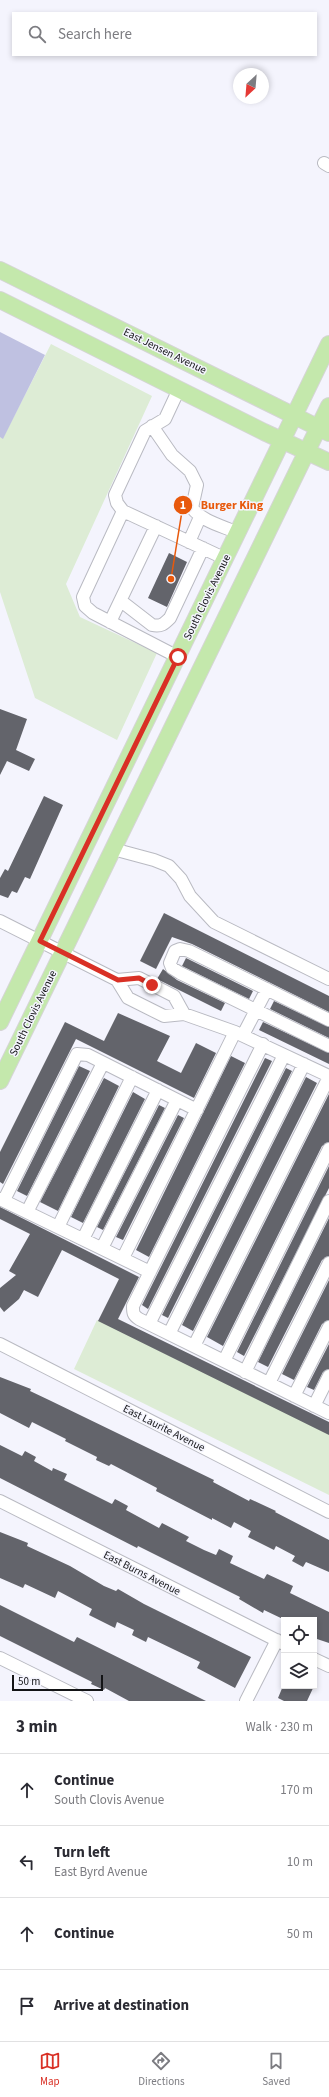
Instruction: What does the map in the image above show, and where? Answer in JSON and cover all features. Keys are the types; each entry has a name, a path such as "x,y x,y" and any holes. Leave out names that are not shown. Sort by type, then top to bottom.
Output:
{"main road":[{"name":"East Jensen Avenue","path":"0,270 324,430"},
{"path":"0,300 283,441 329,462"},
{"name":"South Clovis Avenue","path":"0,1022 329,344"},
{"name":"South Clovis Avenue","path":"0,1081 307,452 324,430 329,406"}],"street":[{"path":"179,389 165,419 145,431 115,495 117,503 123,511 226,559"},
{"path":"152,426 172,455 190,471 197,485 192,508 200,517 218,523 238,533"},
{"path":"123,511 83,597 85,606 93,613 178,657"},
{"path":"189,542 200,517"},
{"path":"110,622 156,526"},
{"path":"121,600 152,625 158,626 164,624 170,618 203,548"},
{"path":"113,849 154,860 169,866 181,879 190,896 214,922 329,979"},
{"path":"0,921 118,980 139,978 174,996 184,1014"},
{"path":"329,1020 189,951 180,949 174,952 170,964 172,968 329,1046"},
{"path":"118,980 128,998 164,1016 184,1014 239,1034 263,1044 329,1077 194,1346"},
{"path":"123,1258 197,1110 239,1034 256,1011 267,989"},
{"path":"263,1044 133,1306 133,1312 134,1316 149,1324 329,1413"},
{"path":"150,1272 2,1200 74,1058 78,1054 82,1054 103,1063 197,1110"},
{"path":"149,1324 284,1055"},
{"path":"27,1212 103,1063"},
{"path":"170,1334 304,1064"},
{"path":"58,1227 132,1077"},
{"path":"83,1239 158,1090"},
{"path":"102,1248 177,1100"},
{"path":"224,1361 329,1149"},
{"path":"245,1372 329,1201"},
{"path":"269,1384 329,1263"},
{"path":"294,1396 329,1327"},
{"name":"East Laurite Avenue","path":"0,1344 329,1512"},
{"path":"314,1406 329,1376"},
{"name":"East Burns Avenue","path":"0,1502 280,1642"},
{"path":"246,1701 280,1642"},
{"path":"0,1658 87,1701"},
{"path":"317,1660 329,1666"}],"green space":[{"path":"51,344 152,396 66,584 80,617 157,653 117,740 35,698 0,592 0,437 3,438"},
{"path":"97,1320 329,1434 329,1495 74,1369"}],"water":[{"path":"0,332 45,355 3,439 0,437"}],"building":[{"path":"169,553 187,562 167,607 148,598"},
{"path":"0,709 27,719 16,750 35,759 29,771 7,761 0,775"},
{"path":"44,796 63,805 30,879 25,877 17,893 12,891 8,898 0,895 0,878 5,869 8,871"},
{"path":"164,913 329,996 329,1012 192,944 172,937 156,969 140,961"},
{"path":"186,958 253,991 249,999 182,966"},
{"path":"163,969 177,980 225,1003 221,1011 157,979"},
{"path":"274,1001 329,1027 329,1038 270,1009"},
{"path":"118,1013 170,1036 157,1061 181,1073 196,1043 216,1053 194,1098 76,1039 3,1184 0,1182 0,1152 65,1022 104,1041"},
{"path":"263,1022 329,1053 329,1064 259,1030"},
{"path":"231,1056 245,1063 149,1257 136,1250"},
{"path":"265,1058 272,1061 148,1309 142,1305"},
{"path":"79,1066 90,1071 27,1196 17,1191"},
{"path":"286,1068 292,1071 168,1318 162,1315"},
{"path":"306,1077 317,1083 193,1331 182,1325"},
{"path":"104,1078 119,1086 58,1211 40,1202"},
{"path":"133,1092 145,1099 83,1223 71,1217"},
{"path":"329,1094 329,1142 322,1146 223,1346 207,1337"},
{"path":"159,1105 165,1108 103,1230 97,1227"},
{"path":"178,1115 184,1118 123,1240 116,1237"},
{"path":"329,1166 329,1188 244,1356 237,1352"},
{"path":"0,1207 139,1277 118,1319 329,1422 329,1435 98,1321 119,1279 62,1250 38,1297 24,1290 19,1299 4,1312 0,1307 0,1288 16,1275 9,1271 30,1234 0,1219"},
{"path":"329,1218 329,1256 322,1260 268,1367 258,1362"},
{"path":"329,1280 329,1320 322,1324 294,1380 282,1374"},
{"path":"329,1344 329,1369 323,1372 314,1390 307,1387"},
{"path":"0,1377 31,1389 30,1391 214,1480 213,1482 249,1501 250,1499 276,1511 275,1512 329,1540 329,1572 306,1562 303,1567 292,1561 295,1556 276,1546 274,1550 248,1537 251,1531 234,1522 231,1528 212,1518 212,1520 156,1491 157,1488 111,1464 109,1466 96,1460 97,1457 65,1441 66,1439 32,1422 29,1428 0,1413"},
{"path":"0,1445 22,1456 25,1451 36,1457 34,1461 52,1471 53,1468 67,1474 64,1480 112,1504 115,1499 128,1506 126,1510 159,1528 162,1523 189,1537 186,1541 204,1550 216,1555 219,1549 233,1556 230,1563 264,1579 267,1574 293,1586 290,1593 329,1612 329,1643 317,1639 317,1617 281,1618 264,1610 263,1613 239,1599 240,1597 138,1546 137,1548 0,1478"},
{"path":"0,1532 28,1543 27,1546 70,1566 104,1586 116,1591 118,1589 144,1604 251,1657 235,1688 197,1668 200,1662 148,1637 146,1642 132,1635 134,1630 117,1622 115,1628 89,1615 92,1609 58,1591 55,1598 25,1584 23,1588 0,1578"},
{"path":"0,1605 74,1642 77,1637 206,1701 129,1701 105,1688 104,1690 91,1684 92,1682 0,1636"},
{"path":"282,1689 313,1689 307,1701 284,1701 278,1698"}],"place":[{"name":"Burger King","path":"171,579"}],"route":[{"path":"152,985 139,978 118,980 40,941 178,657"}]}
